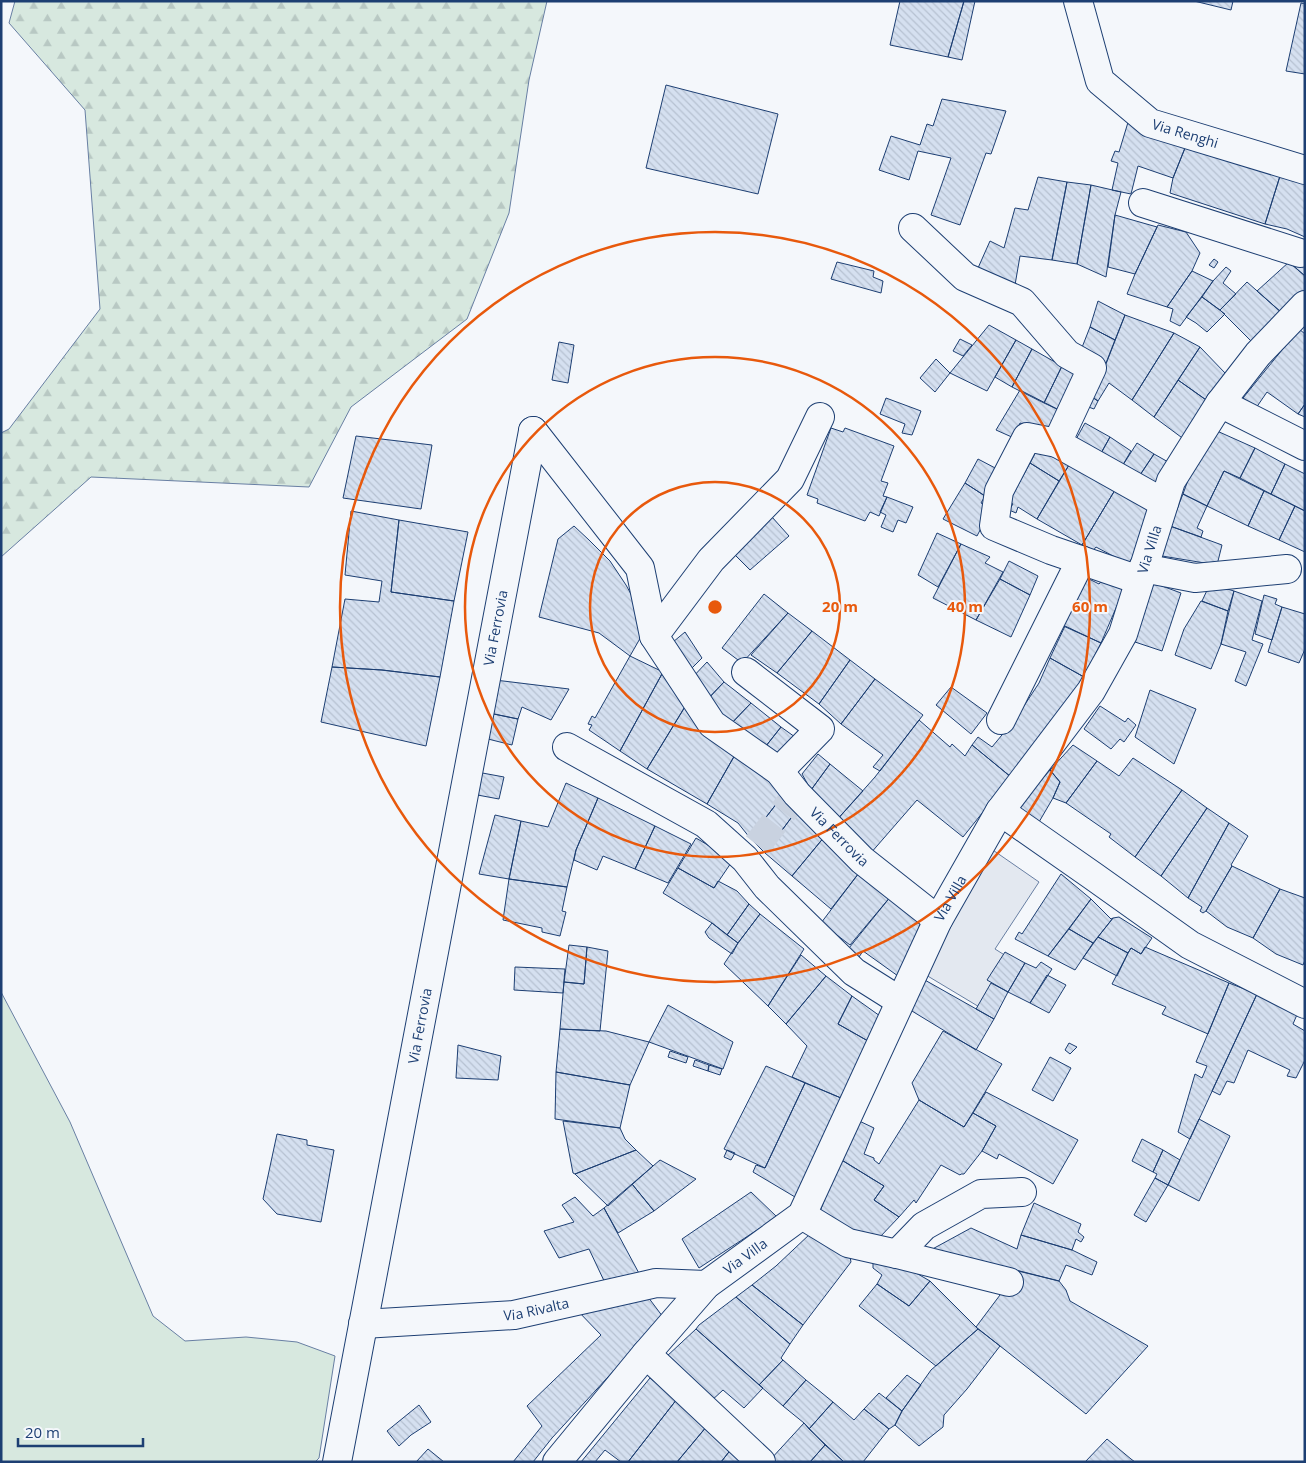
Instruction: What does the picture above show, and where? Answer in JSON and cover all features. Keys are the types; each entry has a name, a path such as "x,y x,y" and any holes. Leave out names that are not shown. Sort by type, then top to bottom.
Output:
{"street":[{"name":"Via Renghi","path":"1078,1 1100,81 1150,123 1305,170"},
{"path":"1143,203 1300,252"},
{"path":"913,228 965,277 1022,302 1067,354 1092,368 1057,443"},
{"name":"Via Villa","path":"557,1462 706,1285 802,1215 938,920 1000,811 1091,691 1123,634 1171,481 1220,403 1258,354 1305,305"},
{"path":"1220,403 1305,446"},
{"path":"654,636 711,560 790,479 820,417"},
{"name":"Via Ferrovia","path":"337,1462 533,431 640,568 654,636 712,724 779,772 862,860 938,920"},
{"path":"1164,503 1057,443 1027,437 999,491 994,526 1051,550 1081,560 1141,574 1195,578 1287,569"},
{"path":"1001,720 1081,560"},
{"path":"746,672 820,729 779,772"},
{"path":"567,747 706,824 745,860 767,887 854,972 900,1001"},
{"path":"1000,811 1190,945 1305,1004"},
{"path":"897,1254 924,1226 981,1194 1022,1192"},
{"path":"802,1215 848,1243 1009,1282"},
{"name":"Via Rivalta","path":"362,1324 514,1315 656,1283 706,1285"},
{"path":"646,1354 761,1462"}],"green space":[{"path":"15,1 547,1 529,80 509,213 467,319 351,407 309,487 91,477 1,557 1,433 9,429 100,309 85,110 9,23"},
{"path":"1,992 70,1122 153,1316 185,1341 246,1337 297,1342 335,1356 319,1458 315,1462 1,1462"}],"shaded area":[{"path":"987,846 1039,882 995,949 1014,961 986,1011 921,972"}],"building":[{"path":"900,1 964,1 948,57 890,45"},
{"path":"964,1 975,1 962,60 948,57"},
{"path":"1194,1 1233,1 1231,10"},
{"path":"1301,3 1305,4 1305,74 1286,71"},
{"path":"666,85 778,114 758,194 646,168"},
{"path":"942,99 1006,111 991,154 986,153 960,225 931,215 951,158 918,151 909,180 879,170 891,136 920,145 927,124 933,126"},
{"path":"1129,119 1187,143 1173,178 1138,166 1131,194 1112,190 1118,163 1111,161 1115,151 1119,152"},
{"path":"1187,143 1280,176 1265,224 1170,193 1173,178"},
{"path":"1280,176 1305,182 1305,237 1287,229 1265,224"},
{"path":"1038,177 1067,182 1052,260 1020,256 1015,285 978,268 990,241 1004,248 1015,208 1028,210"},
{"path":"1067,182 1091,185 1077,264 1052,260"},
{"path":"1091,185 1121,192 1115,215 1106,277 1077,264"},
{"path":"1115,215 1157,227 1135,274 1108,267"},
{"path":"1158,225 1186,232 1200,253 1192,271 1167,307 1127,294"},
{"path":"1305,247 1305,276 1290,263"},
{"path":"1214,259 1218,262 1214,268 1209,265"},
{"path":"837,262 874,271 873,277 883,281 881,293 831,279"},
{"path":"1289,262 1305,276 1305,292 1282,313 1257,291"},
{"path":"1226,267 1231,271 1223,283 1236,294 1220,310 1202,297"},
{"path":"1192,271 1213,281 1180,326 1170,321 1173,309 1167,307"},
{"path":"1247,282 1282,313 1253,343 1220,310"},
{"path":"1202,297 1225,314 1207,332 1186,317"},
{"path":"1098,301 1125,315 1115,340 1090,327"},
{"path":"1125,315 1174,333 1132,400 1109,383 1098,401 1089,395 1106,364"},
{"path":"989,325 1016,340 987,391 950,373"},
{"path":"1090,327 1115,340 1106,363 1081,350"},
{"path":"1299,329 1305,334 1305,404 1298,414 1267,392 1256,408 1243,398"},
{"path":"1174,333 1200,347 1154,417 1132,400"},
{"path":"960,339 972,345 963,356 953,351"},
{"path":"1016,340 1032,349 1012,387 995,377"},
{"path":"559,342 574,345 568,383 552,380"},
{"path":"1200,347 1226,374 1209,402 1178,380"},
{"path":"1032,349 1062,366 1044,403 1012,387"},
{"path":"936,359 950,373 935,392 920,378"},
{"path":"1062,366 1078,374 1059,410 1044,403"},
{"path":"1178,380 1209,402 1185,440 1154,417"},
{"path":"1020,390 1059,410 1051,431 1020,423 1014,438 996,430"},
{"path":"1089,395 1098,401 1094,409 1083,405"},
{"path":"886,398 921,411 912,435 902,433 905,424 880,414"},
{"path":"1305,404 1305,417 1298,414"},
{"path":"1085,423 1110,437 1100,455 1075,441"},
{"path":"831,428 843,432 845,428 894,446 881,481 888,483 883,496 887,497 879,516 870,512 865,521 817,503 818,499 807,495"},
{"path":"1217,431 1255,448 1240,478 1224,471 1207,506 1183,494 1197,455"},
{"path":"356,436 432,445 421,509 343,498"},
{"path":"1110,437 1131,451 1121,468 1100,455"},
{"path":"1137,443 1154,454 1138,478 1121,468"},
{"path":"1039,446 1069,465 1059,481 1030,463"},
{"path":"1255,448 1285,464 1271,494 1240,478"},
{"path":"1154,454 1170,463 1156,488 1138,478"},
{"path":"978,459 999,470 985,496 965,483"},
{"path":"1030,463 1059,481 1037,519 1018,507 1016,513 1009,510 1013,504 1009,502"},
{"path":"1285,464 1305,474 1305,511 1271,494"},
{"path":"1069,465 1115,490 1082,545 1037,519"},
{"path":"1224,471 1264,491 1248,526 1207,506"},
{"path":"965,483 985,496 981,503 991,509 977,536 943,519"},
{"path":"1115,490 1148,509 1130,565 1096,547 1092,552 1082,545"},
{"path":"1264,491 1295,506 1279,540 1248,526"},
{"path":"1183,494 1207,506 1197,528 1203,531 1201,537 1170,526"},
{"path":"887,497 913,507 906,523 898,520 893,532 881,527 886,515 880,512"},
{"path":"1295,506 1305,511 1305,552 1279,540"},
{"path":"351,511 399,520 391,592 454,601 440,677 382,670 332,667 345,599 379,602 382,581 345,575"},
{"path":"772,517 789,536 750,570 733,553"},
{"path":"399,520 468,532 454,601 391,592"},
{"path":"574,526 610,561 636,603 646,628 630,656 599,633 539,617 558,539"},
{"path":"1170,526 1222,545 1217,565 1162,556"},
{"path":"937,533 961,544 938,587 918,575"},
{"path":"961,544 990,557 985,563 1003,572 976,620 933,598"},
{"path":"1009,561 1038,576 1030,595 1000,579"},
{"path":"1087,578 1099,584 1104,578 1123,585 1122,594 1101,643 1059,624 1063,617 1067,619"},
{"path":"1000,579 1030,595 1011,637 976,620"},
{"path":"1154,583 1181,593 1162,651 1132,641"},
{"path":"1210,584 1234,591 1228,611 1202,601"},
{"path":"1234,591 1262,601 1252,640 1263,644 1246,686 1235,681 1246,652 1221,644"},
{"path":"764,594 788,613 742,663 722,648"},
{"path":"1264,595 1277,599 1275,604 1282,607 1272,640 1255,634"},
{"path":"1201,601 1228,611 1221,644 1211,669 1175,655 1184,629"},
{"path":"1282,607 1305,614 1305,649 1299,663 1268,652"},
{"path":"788,613 812,631 777,673 751,655"},
{"path":"1065,626 1101,643 1084,677 1050,658"},
{"path":"812,631 850,660 819,704 777,673"},
{"path":"685,632 702,658 686,674 673,642"},
{"path":"630,656 663,672 620,751 589,730 592,725 588,724 592,716 595,718"},
{"path":"1050,658 1084,677 1011,777 972,745 978,737 992,747 1016,718 1039,683"},
{"path":"850,660 875,679 841,724 819,704"},
{"path":"707,662 724,682 704,703 690,680"},
{"path":"332,667 382,670 440,677 426,746 321,722"},
{"path":"663,672 686,705 647,769 620,751"},
{"path":"875,679 923,715 880,771 873,767 883,755 841,724"},
{"path":"495,680 569,689 551,720 522,707 518,719 489,713"},
{"path":"724,682 751,703 728,727 704,703"},
{"path":"951,687 987,713 971,734 936,705"},
{"path":"1150,690 1196,709 1174,764 1135,737"},
{"path":"751,703 781,727 762,751 728,727"},
{"path":"686,705 736,753 707,804 647,769"},
{"path":"1100,706 1125,722 1128,718 1136,725 1124,742 1120,739 1111,749 1084,729"},
{"path":"489,713 518,719 512,745 484,738"},
{"path":"919,720 950,747 952,744 965,756 972,745 1011,777 963,837 917,800 870,854 835,822 875,777"},
{"path":"781,727 795,737 778,760 762,751"},
{"path":"1073,745 1097,761 1066,803 1053,798 1060,782 1050,770"},
{"path":"736,753 776,776 784,794 750,838 738,823 707,804"},
{"path":"818,754 830,764 811,790 802,774"},
{"path":"1133,758 1182,790 1135,857 1109,837 1111,834 1066,803 1097,761 1119,776"},
{"path":"830,764 863,791 835,822 811,790"},
{"path":"1050,770 1060,782 1039,822 1017,812 1024,800"},
{"path":"477,772 504,777 499,799 472,794"},
{"path":"566,783 598,798 576,850 567,887 509,879 521,821 548,827"},
{"path":"1182,790 1207,808 1161,876 1135,857"},
{"path":"784,794 797,810 765,853 750,838"},
{"path":"598,798 655,826 635,869 603,856 597,870 574,860 576,850"},
{"path":"1207,808 1229,823 1188,898 1161,876"},
{"path":"797,810 825,836 792,876 765,853"},
{"path":"495,815 521,821 509,879 479,874"},
{"path":"1229,823 1248,836 1206,911 1203,913 1200,911 1202,907 1188,898"},
{"path":"655,826 691,844 668,883 635,869"},
{"path":"825,836 862,869 831,909 792,876"},
{"path":"696,838 733,860 714,888 678,868"},
{"path":"1232,866 1280,889 1253,938 1227,927 1206,911"},
{"path":"678,868 714,888 718,881 737,891 749,904 727,935 712,923 663,893"},
{"path":"862,869 891,896 850,945 821,923"},
{"path":"1061,874 1091,899 1048,956 1015,939 1019,932 1022,934"},
{"path":"509,879 567,887 562,911 566,912 560,936 542,932 542,928 503,920"},
{"path":"1280,889 1305,898 1305,960 1303,965 1276,954 1253,938"},
{"path":"891,896 924,928 898,976 863,951 859,957 849,948"},
{"path":"1091,899 1111,919 1113,918 1093,943 1069,929"},
{"path":"749,904 760,914 738,943 727,935"},
{"path":"760,914 804,949 768,1006 724,964"},
{"path":"1119,917 1152,938 1141,954 1131,948 1128,953 1098,937 1113,918"},
{"path":"712,923 738,943 732,954 709,938 705,932"},
{"path":"1069,929 1093,943 1075,970 1048,956"},
{"path":"1098,937 1128,953 1117,976 1083,958"},
{"path":"569,945 587,947 584,984 564,982"},
{"path":"587,947 608,951 600,1031 560,1029 564,982 584,984"},
{"path":"1145,947 1229,983 1208,1034 1162,1014 1166,1007 1112,984 1131,948 1141,954"},
{"path":"1005,952 1025,963 1008,992 987,980"},
{"path":"801,955 826,976 786,1024 768,1006"},
{"path":"1041,962 1052,969 1030,1003 1008,992 1025,963 1036,968"},
{"path":"515,967 565,969 563,993 514,990"},
{"path":"1047,975 1066,985 1049,1013 1030,1003"},
{"path":"826,976 852,996 838,1024 868,1041 841,1098 792,1077 807,1046 786,1024"},
{"path":"923,979 994,1019 976,1050 907,1008"},
{"path":"991,983 1008,992 994,1019 976,1009"},
{"path":"1229,983 1257,994 1190,1139 1178,1132 1195,1074 1202,1078 1207,1066 1196,1062"},
{"path":"1257,994 1299,1010 1293,1024 1305,1031 1305,1060 1296,1078 1287,1076 1290,1070 1248,1050 1234,1083 1227,1081 1220,1095 1212,1091"},
{"path":"852,996 880,1016 868,1041 838,1024"},
{"path":"668,1005 733,1042 723,1069 649,1042"},
{"path":"560,1029 606,1031 649,1042 630,1085 556,1072"},
{"path":"943,1031 1002,1064 964,1127 919,1100 912,1083"},
{"path":"1069,1043 1077,1047 1070,1054 1065,1050"},
{"path":"458,1045 501,1056 498,1080 456,1078"},
{"path":"670,1051 688,1057 686,1063 668,1057"},
{"path":"1050,1057 1071,1068 1053,1101 1032,1090"},
{"path":"695,1060 709,1065 708,1071 693,1066"},
{"path":"709,1065 722,1069 720,1075 708,1071"},
{"path":"766,1066 805,1083 765,1168 724,1149"},
{"path":"556,1072 630,1085 620,1128 555,1119"},
{"path":"805,1083 841,1098 795,1197 753,1172 756,1165 765,1168"},
{"path":"986,1092 1078,1140 1053,1184 999,1154 997,1159 982,1151 996,1126 973,1113"},
{"path":"919,1100 964,1127 973,1113 996,1126 982,1151 964,1174 960,1175 941,1165 916,1203 914,1200 899,1217 874,1200 884,1186 840,1159 855,1119 874,1128 864,1154 874,1158 879,1164"},
{"path":"1199,1119 1230,1136 1199,1201 1168,1185"},
{"path":"563,1121 620,1128 625,1139 636,1150 575,1174 573,1173"},
{"path":"277,1134 307,1140 307,1145 334,1150 321,1222 277,1214 263,1199"},
{"path":"1142,1139 1163,1150 1153,1172 1132,1161"},
{"path":"636,1150 653,1166 608,1206 575,1174"},
{"path":"727,1150 735,1153 731,1160 724,1157"},
{"path":"1163,1150 1180,1160 1168,1185 1155,1178 1157,1174 1153,1172"},
{"path":"840,1159 884,1186 874,1200 899,1217 879,1238 850,1234 819,1214"},
{"path":"660,1160 696,1179 654,1211 632,1184"},
{"path":"1155,1178 1168,1185 1146,1222 1134,1215"},
{"path":"632,1184 654,1211 618,1233 604,1208"},
{"path":"751,1192 777,1217 699,1268 682,1239"},
{"path":"575,1197 593,1216 604,1208 641,1277 606,1285 589,1249 559,1258 544,1231 574,1222 562,1205"},
{"path":"1034,1203 1081,1224 1078,1232 1084,1237 1081,1242 1076,1239 1072,1250 1021,1235"},
{"path":"971,1228 1017,1249 1021,1235 1072,1250 1097,1262 1092,1275 1066,1265 1059,1281 1012,1269 927,1252"},
{"path":"811,1233 850,1257 851,1262 803,1325 752,1285 776,1266"},
{"path":"873,1259 897,1262 930,1281 909,1306 877,1284 882,1275 873,1268"},
{"path":"1018,1271 1059,1281 1066,1290 1070,1301 1148,1346 1086,1414 976,1327"},
{"path":"930,1281 978,1329 936,1366 859,1306 877,1284 909,1306"},
{"path":"752,1285 803,1325 790,1344 736,1297"},
{"path":"648,1297 663,1317 552,1438 533,1462 513,1462 542,1426 527,1406 601,1335 576,1309"},
{"path":"736,1297 790,1344 781,1358 783,1360 759,1385 696,1329"},
{"path":"696,1329 763,1388 744,1408 723,1390 710,1402 666,1357"},
{"path":"978,1329 1000,1346 944,1415 943,1427 919,1446 895,1425 902,1411 931,1370"},
{"path":"783,1360 806,1380 783,1406 759,1385"},
{"path":"907,1375 921,1385 902,1411 886,1398"},
{"path":"650,1378 677,1399 628,1462 621,1462 605,1450 595,1462 581,1462"},
{"path":"806,1380 833,1402 809,1429 783,1406"},
{"path":"879,1393 902,1411 895,1425 889,1429 864,1409"},
{"path":"677,1399 707,1426 677,1462 628,1462"},
{"path":"833,1402 854,1420 864,1409 889,1429 863,1462 844,1462 809,1429"},
{"path":"419,1405 431,1422 411,1435 399,1446 387,1431"},
{"path":"804,1423 825,1445 810,1462 771,1462 770,1460"},
{"path":"707,1426 732,1448 721,1462 677,1462"},
{"path":"1107,1439 1131,1459 1135,1462 1085,1462"},
{"path":"825,1445 844,1462 810,1462"},
{"path":"732,1448 749,1462 721,1462"},
{"path":"428,1449 444,1462 416,1462"}],"tunnel":[{"path":"757,845 790,803"}]}
